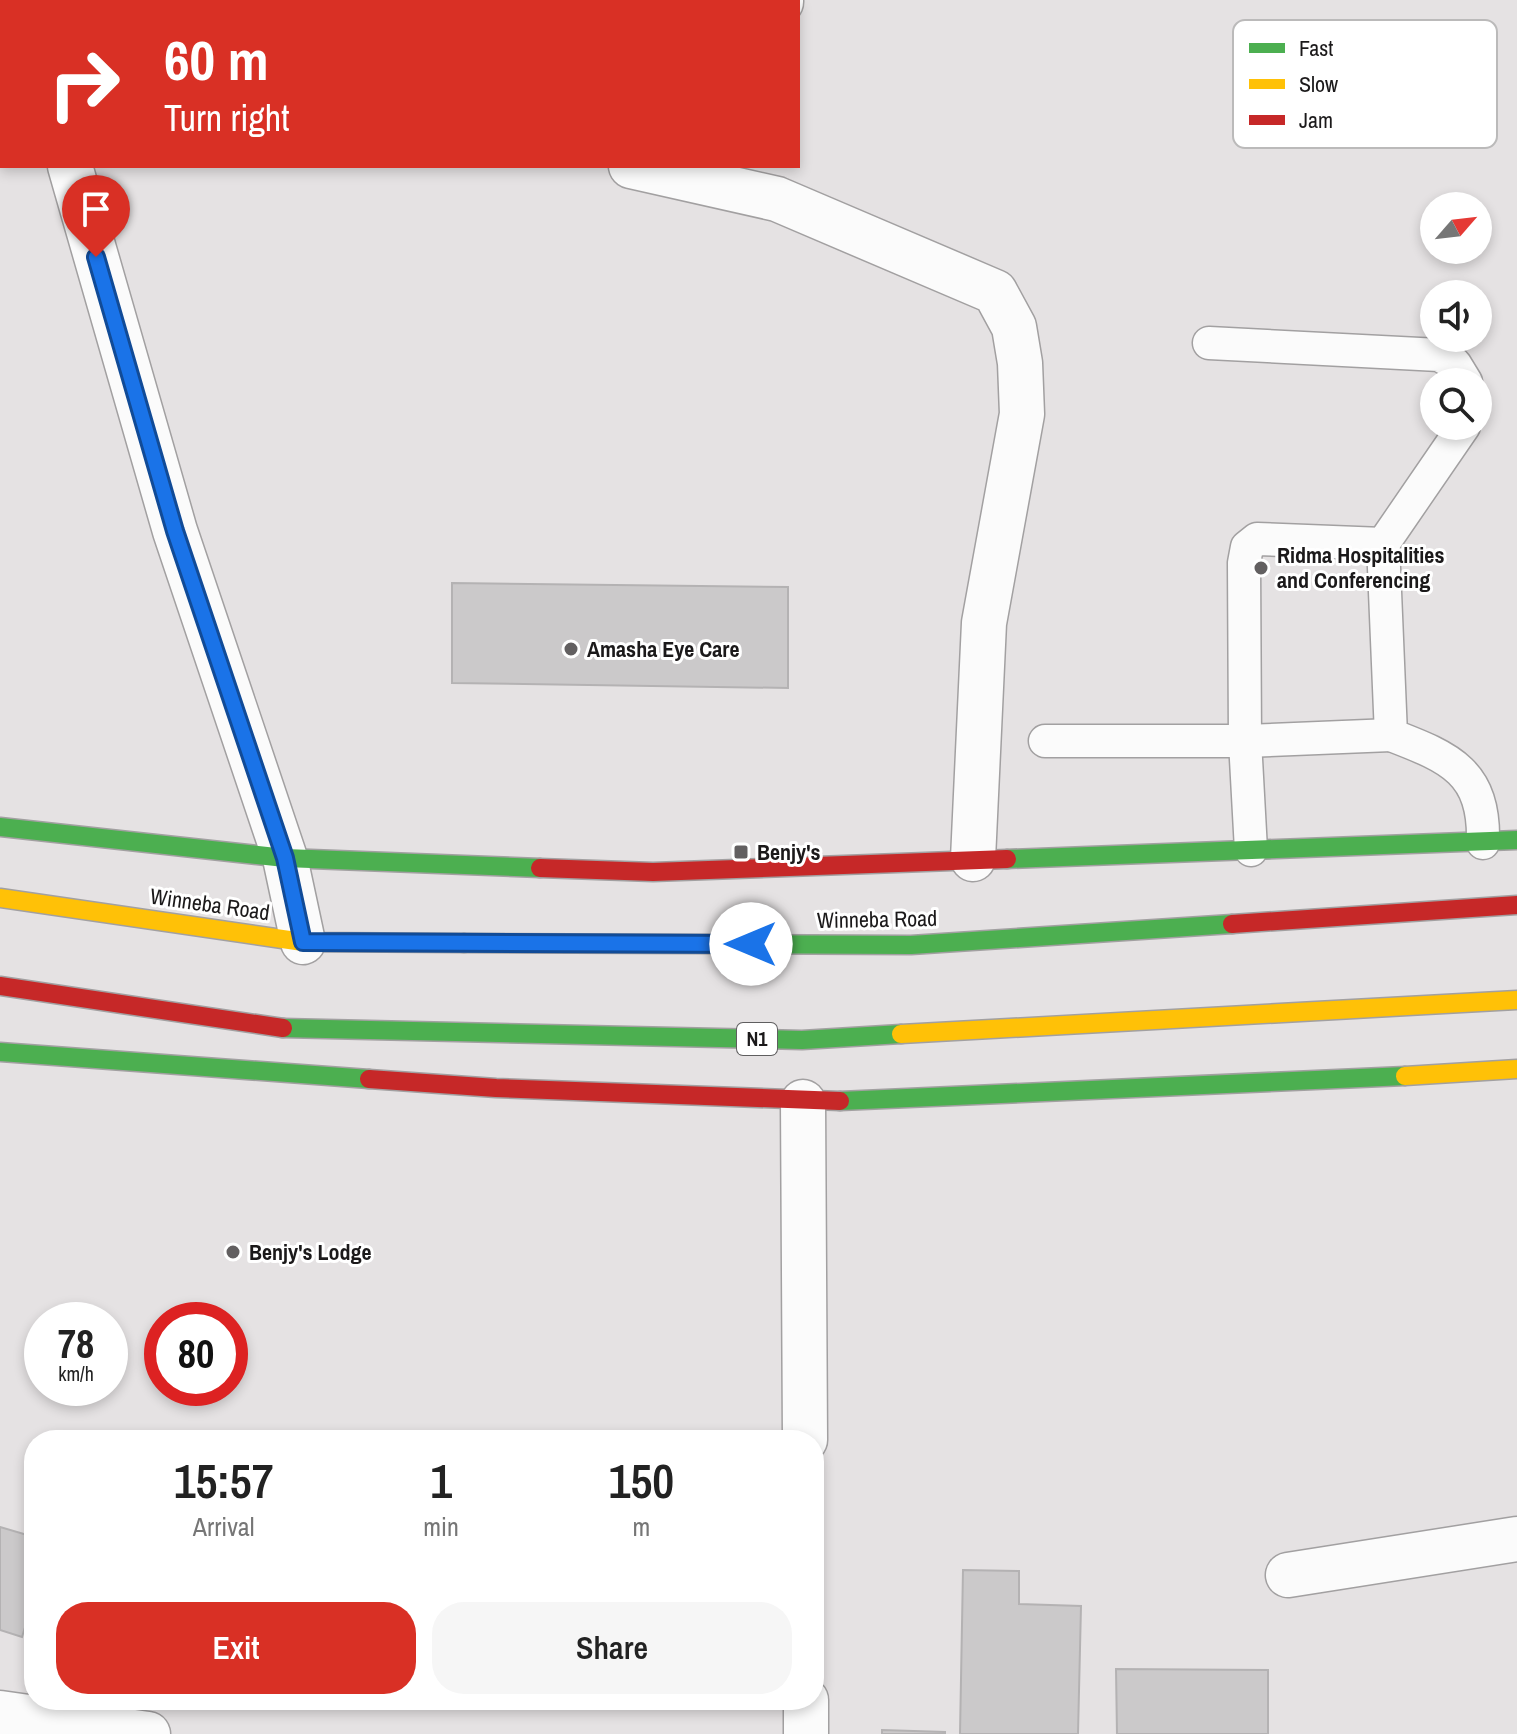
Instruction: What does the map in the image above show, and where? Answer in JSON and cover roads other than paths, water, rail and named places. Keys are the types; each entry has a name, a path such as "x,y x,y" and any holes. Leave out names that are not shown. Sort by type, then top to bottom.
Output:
{"main road":[{"path":"0,827 285,858 653,872 1517,840"},
{"name":"Winneba Road","path":"0,898 303,942 911,945 1517,905"},
{"name":"N1","path":"0,986 271,1028 802,1040 1517,1000"},
{"path":"0,1052 496,1088 803,1102 1293,1083 1517,1069"}],"street":[{"path":"71,168 175,531 285,858 303,942"},
{"path":"649,168 777,182 995,292 1014,327 1020,363 1022,414 984,623 973,859"},
{"path":"803,1102 805,1430"},
{"path":"1288,1575 1517,1539"},
{"path":"806,1710 806,1734"},
{"path":"0,1713 148,1734"}],"lane":[{"path":"1209,343 1439,355 1457,368"},
{"path":"1391,735 1383,544 1454,440"},
{"path":"1251,850 1245,741 1244,563 1247,547 1257,539 1383,544"},
{"path":"1045,741 1245,741 1391,735 1428,749 1455,764 1467,777 1481,802 1483,843"}],"place":[{"name":"Ridma Hospitalities and Conferencing","path":"1261,568"},
{"name":"Amasha Eye Care","path":"571,649"},
{"name":"Benjy's","path":"741,852"},
{"name":"Benjy's Lodge","path":"233,1252"}]}
